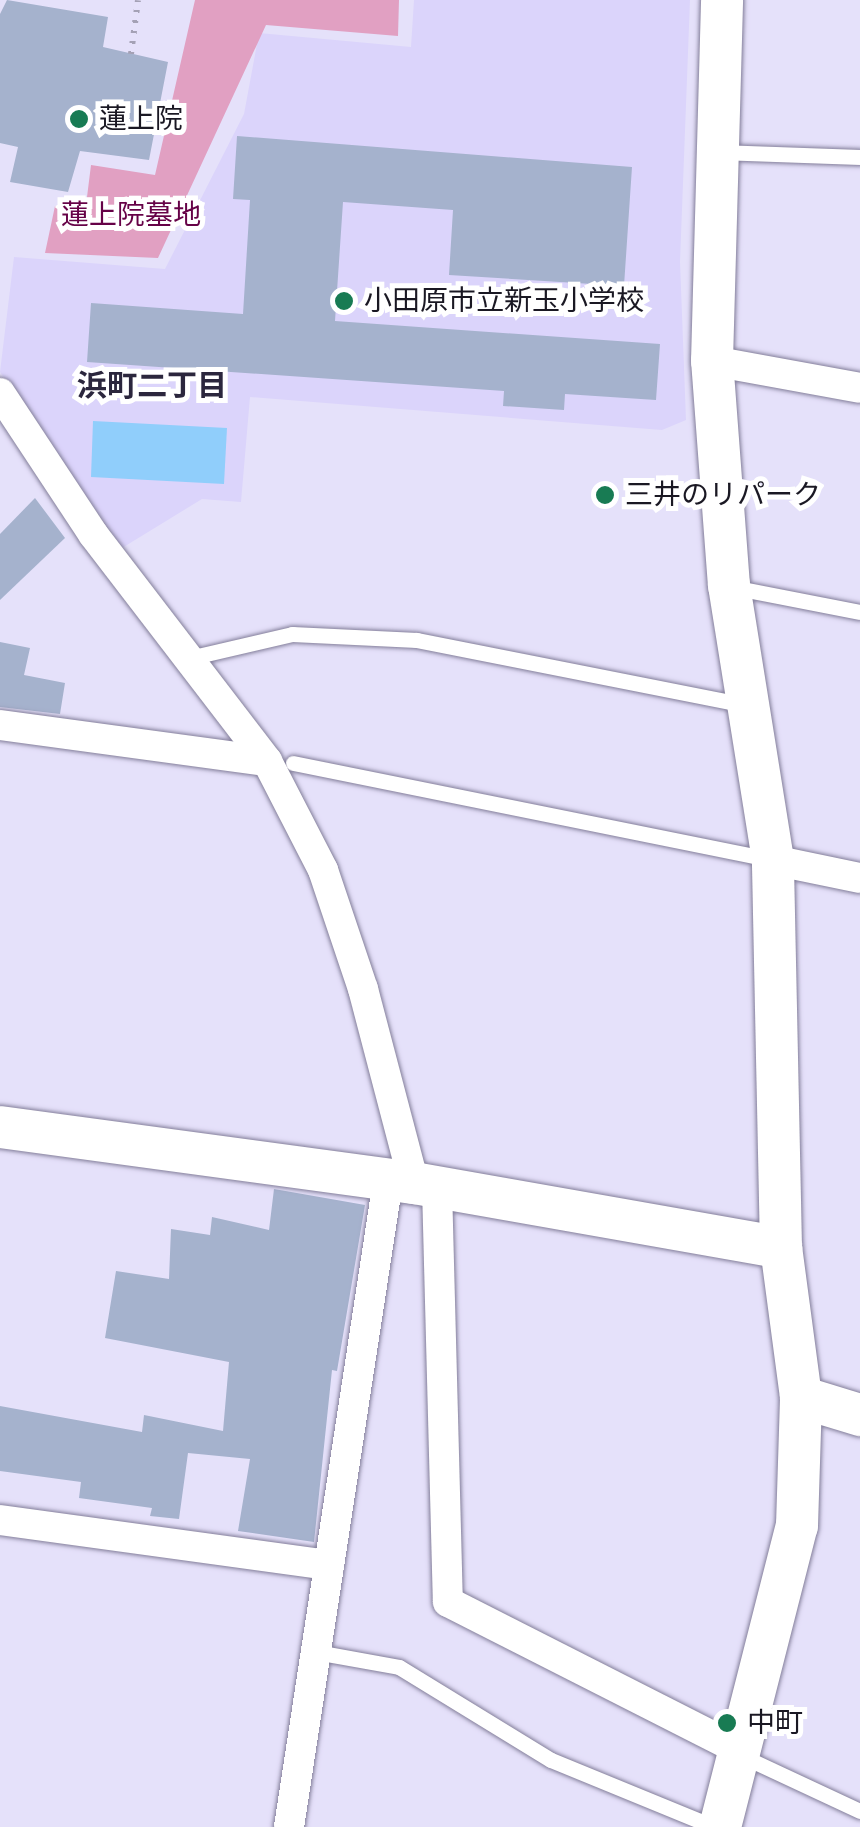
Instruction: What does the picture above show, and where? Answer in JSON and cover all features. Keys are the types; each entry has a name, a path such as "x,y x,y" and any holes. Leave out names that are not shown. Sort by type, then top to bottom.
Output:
{"street":[{"path":"717,1827 797,1526 800,1397 781,1248 773,860 744,705 728,586 712,361 714,152 722,0"},
{"path":"712,361 860,388"},
{"path":"0,393 93,534 188,658 280,762 323,870 363,989 413,1184 448,1602 736,1751"},
{"path":"0,725 280,762"},
{"path":"773,860 860,878"},
{"path":"0,1126 413,1184 781,1248"},
{"path":"289,1827 329,1564 413,1184"},
{"path":"800,1397 860,1415"},
{"path":"0,1520 329,1564"}],"lane":[{"path":"714,152 860,157"},
{"path":"728,586 860,612"},
{"path":"188,658 292,634 416,640 744,705"},
{"path":"280,762 773,860"},
{"path":"316,1652 399,1667 551,1760 717,1827"},
{"path":"736,1751 860,1812"}],"path":[{"path":"131,54 138,0"}],"shaded area":[{"name":"小田原市立新玉小学校","path":"414,0 690,0 680,262 686,420 662,430 250,397 241,502 202,499 122,548 0,372 14,257 165,269 244,114 259,33 411,47"}],"green space":[{"name":"蓮上院墓地","path":"195,0 399,0 398,36 266,25 158,258 45,253 55,206 86,205 91,165 155,175"}],"water":[{"path":"93,421 227,428 224,484 91,477"}],"building":[{"name":"蓮上院","path":"7,0 108,17 103,47 168,62 149,160 80,151 68,192 10,182 18,147 0,143 0,14"},
{"path":"237,136 632,167 624,286 449,275 453,210 343,202 335,321 660,344 656,400 565,394 564,410 503,406 504,391 87,362 91,303 243,314 250,200 233,199"},
{"path":"35,498 65,538 0,600 0,534"},
{"path":"0,642 30,648 24,675 65,683 60,714 0,707"},
{"path":"274,1189 365,1205 337,1371 332,1370 314,1542 238,1531 250,1459 188,1453 179,1519 150,1516 152,1508 79,1498 81,1482 0,1471 0,1406 142,1432 144,1415 223,1431 229,1362 105,1338 116,1271 169,1279 171,1229 210,1235 212,1217 269,1230"}],"place":[{"name":"蓮上院","path":"79,119"},
{"name":"小田原市立新玉小学校","path":"344,301"},
{"name":"三井のリパーク","path":"605,495"},
{"name":"中町","path":"727,1723"}],"district":[{"name":"浜町二丁目","path":"152,387"}]}
